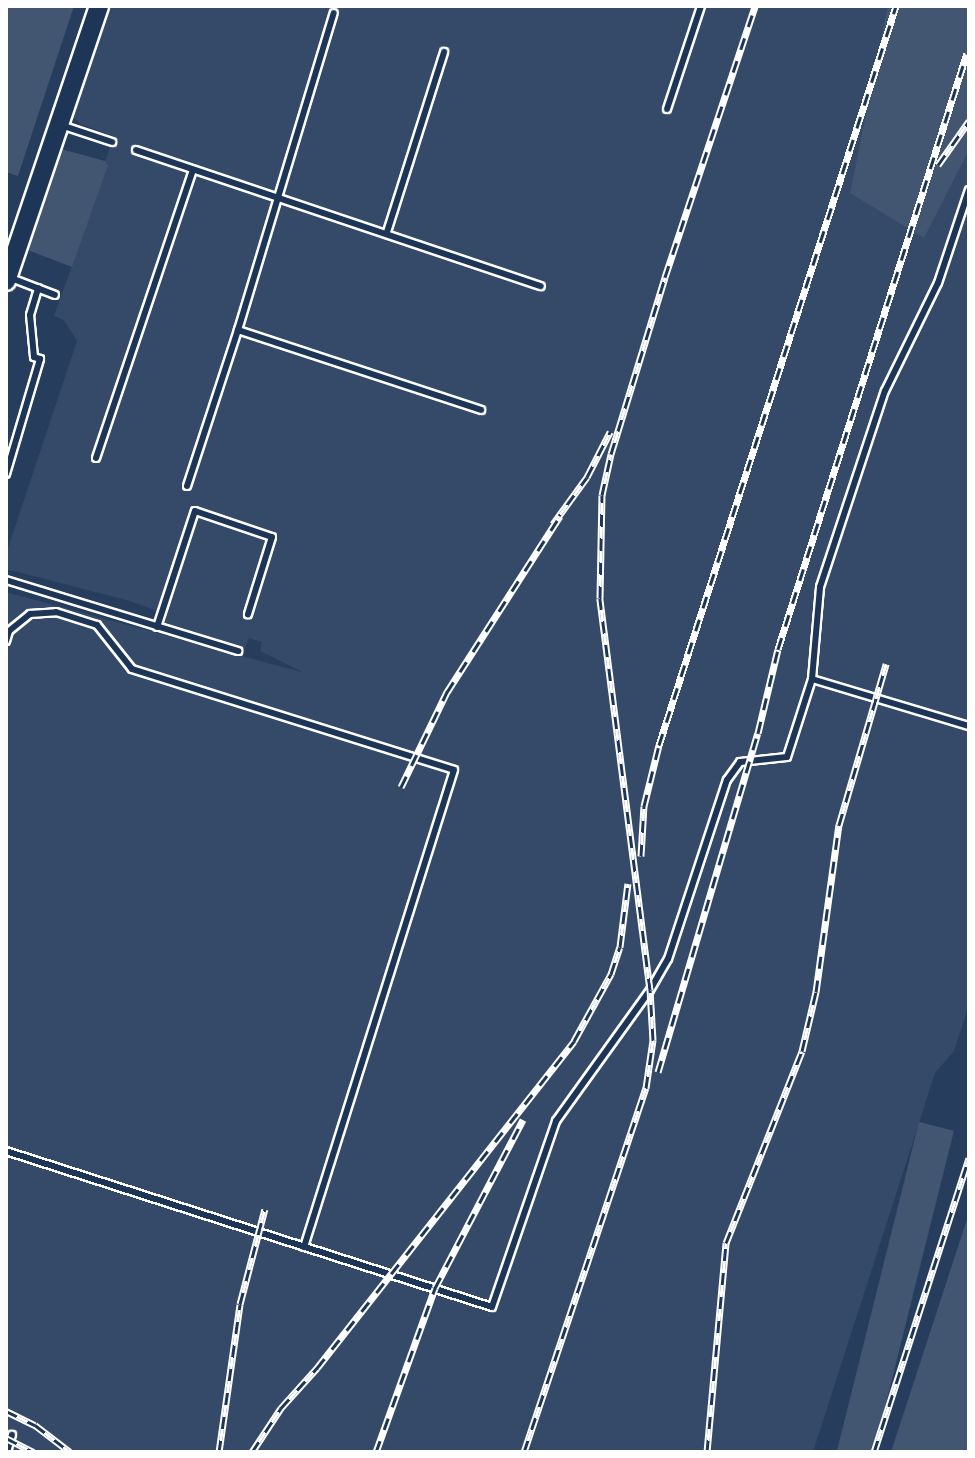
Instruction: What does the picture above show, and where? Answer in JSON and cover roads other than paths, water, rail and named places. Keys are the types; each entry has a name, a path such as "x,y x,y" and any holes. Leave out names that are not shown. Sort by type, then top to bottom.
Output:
{"main road":[{"path":"7,279 99,6"}],"lane":[{"path":"667,109 701,6"},
{"path":"187,486 238,330 334,13"},
{"path":"387,232 444,52"},
{"path":"57,124 112,142"},
{"path":"136,150 541,286"},
{"path":"96,458 193,170"},
{"path":"6,1151 492,1307 556,1121 650,990 668,959 727,780 740,762 787,757 812,679 820,587 885,391 938,283 969,190"},
{"path":"7,279 55,295"},
{"path":"6,474 40,359 34,357 30,315 38,288"},
{"path":"238,330 481,410"},
{"path":"157,627 195,511 272,537 248,614"},
{"path":"6,580 238,651"},
{"path":"6,641 9,631 30,614 56,612 97,625 132,669 454,770 304,1247"},
{"path":"812,679 969,726"},
{"path":"7,1452 12,1435"}],"railway":[{"path":"524,1452 646,1088 653,1040 650,990 600,598 602,495 611,454 665,277 755,6"},
{"path":"641,856 644,806 659,745 896,6"},
{"path":"658,1072 758,733 778,649 967,53"},
{"path":"938,165 969,121"},
{"path":"553,524 587,477 610,432"},
{"path":"401,787 447,692 560,516"},
{"path":"707,1452 726,1243 802,1051 816,992 839,825 886,664"},
{"path":"252,1452 281,1408 317,1368 574,1041 611,974 620,947 628,883"},
{"path":"376,1452 435,1288 523,1120"},
{"path":"874,1452 969,1158"},
{"path":"219,1452 240,1304 265,1209"},
{"path":"6,1411 35,1425 70,1452"},
{"path":"6,1438 34,1452"}]}
